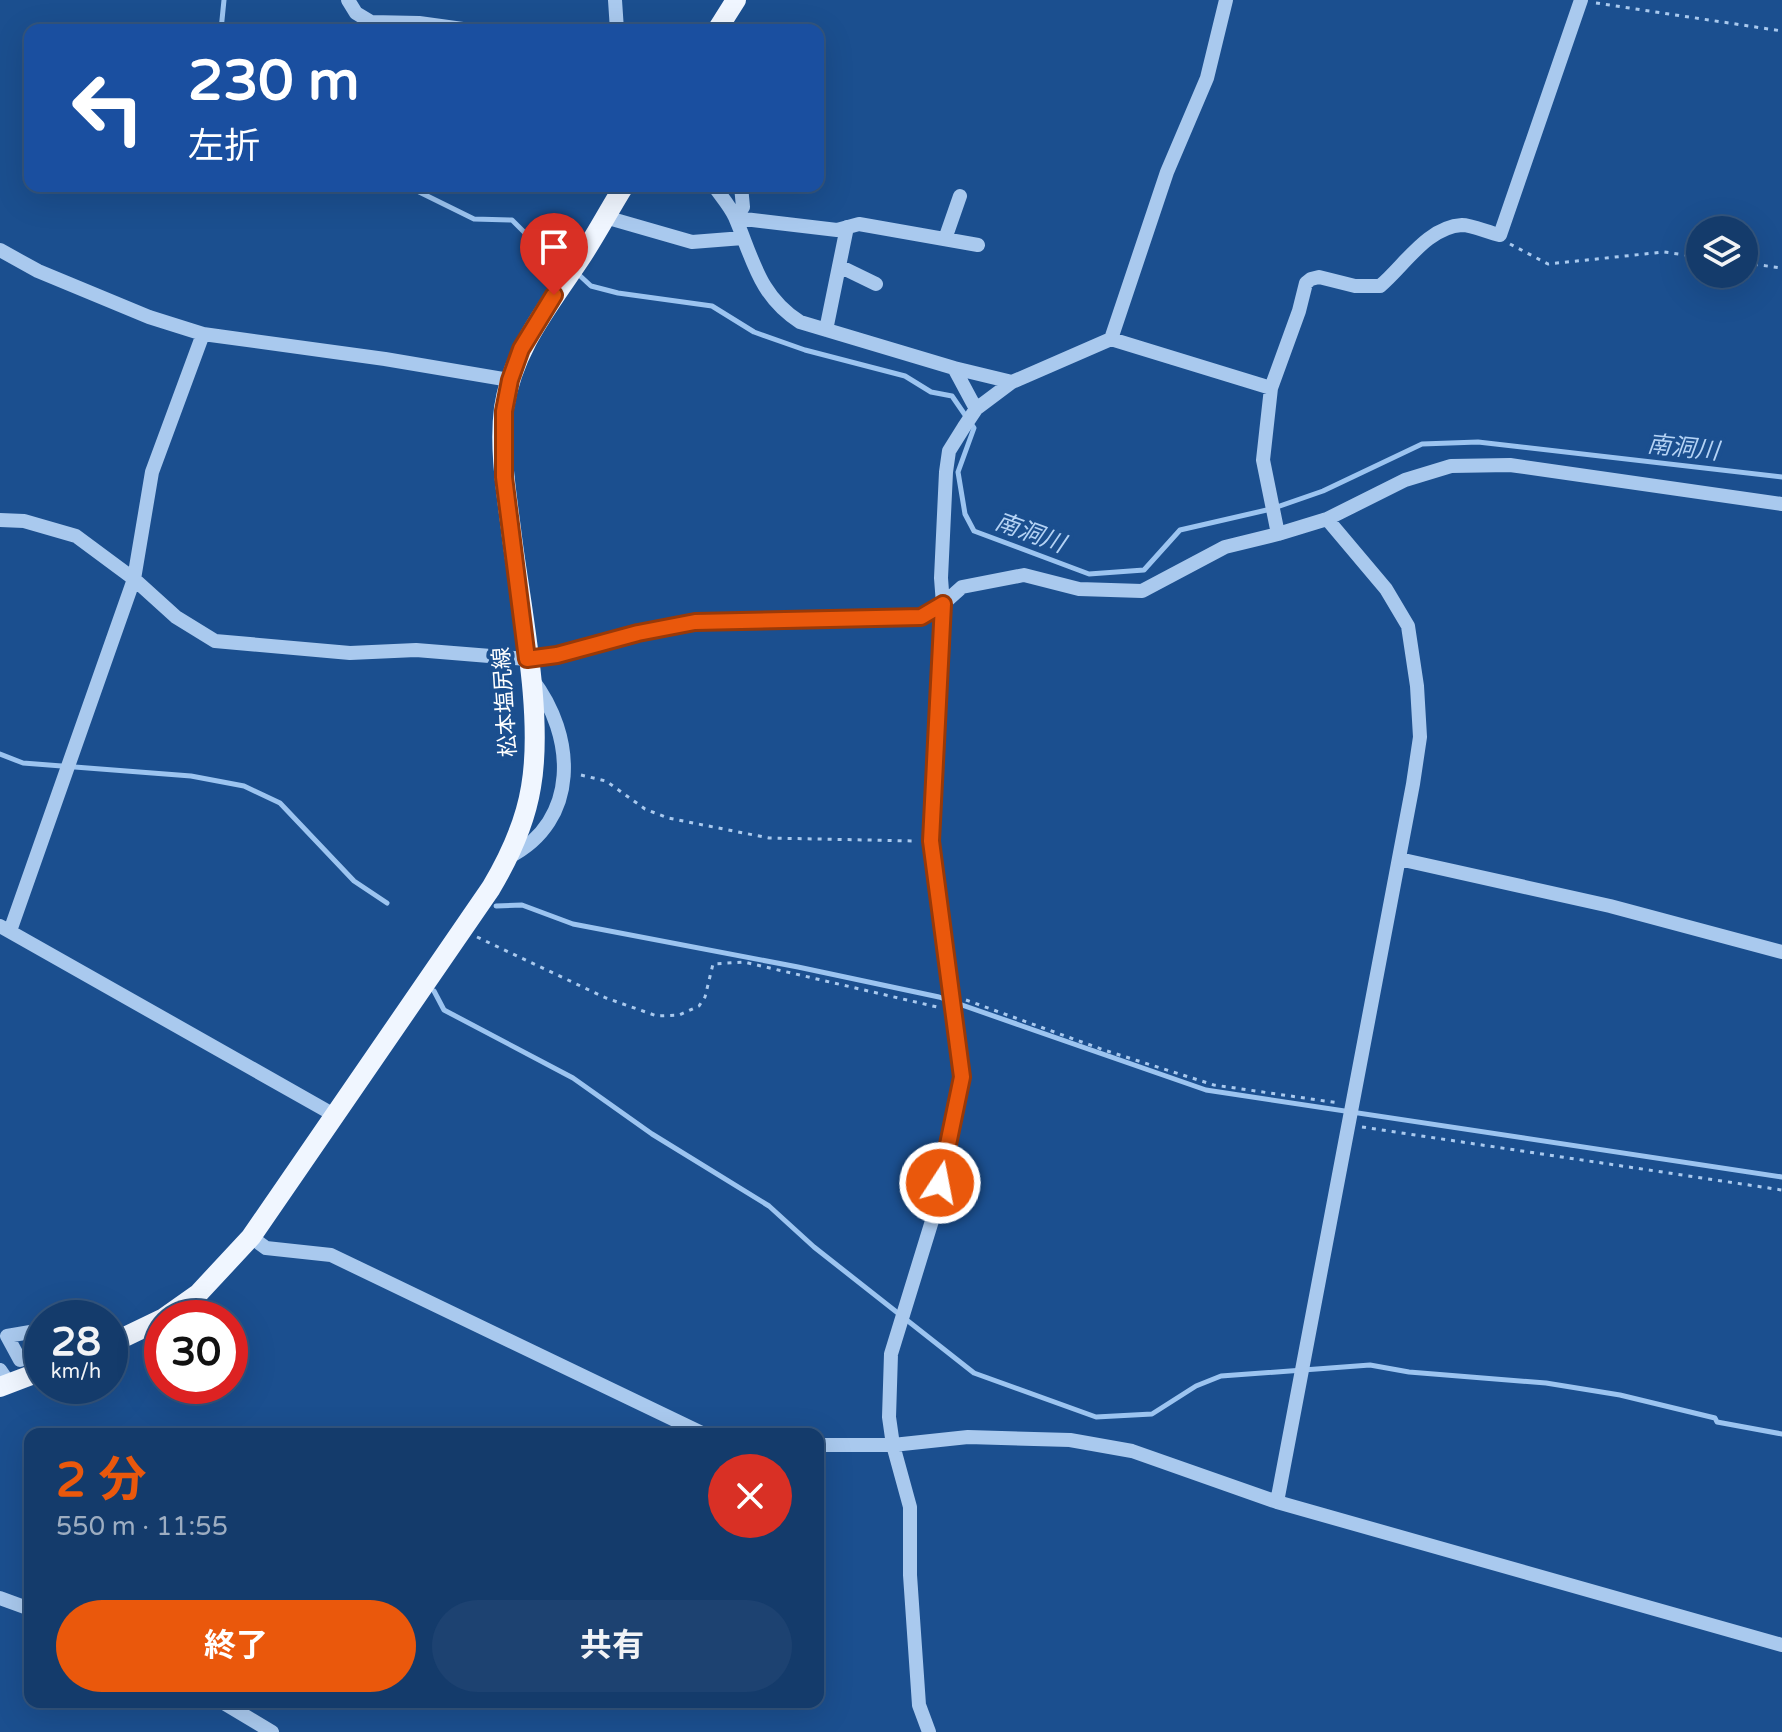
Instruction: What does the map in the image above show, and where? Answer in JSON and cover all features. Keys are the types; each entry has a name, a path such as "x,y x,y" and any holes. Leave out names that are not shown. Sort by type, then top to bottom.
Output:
{"main road":[{"path":"721,24 736,0"},
{"name":"松本塩尻線","path":"190,1300 251,1237 509,857 525,814 534,764 528,667 504,477 504,411 510,380 521,349 620,192"},
{"path":"3,1380 24,1375"}],"street":[{"path":"348,0 356,13 371,22 426,24"},
{"path":"615,0 617,24"},
{"path":"1111,339 1167,172 1207,78 1226,0"},
{"path":"1278,534 1263,460 1271,388 1302,295 1311,279 1319,277 1355,286 1380,286 1430,238 1447,230 1464,225 1500,235 1581,0"},
{"path":"718,192 736,218 770,297 784,312 800,322 826,330 1012,382"},
{"path":"736,218 743,207 742,192"},
{"path":"945,239 960,196"},
{"path":"605,217 692,242 743,238"},
{"path":"736,218 837,230 859,224 978,245"},
{"path":"826,330 847,227"},
{"path":"0,250 38,271 121,306 203,334 510,380"},
{"path":"839,266 876,284"},
{"path":"203,334 152,472 134,579 5,929 336,1116"},
{"path":"929,1732 919,1705 910,1575 910,1507 893,1445 889,1417 891,1354 935,1211 962,1077 931,841 949,451 976,409 1012,382 1111,339 1271,388"},
{"path":"954,368 976,409"},
{"path":"0,520 24,521 76,536 134,579 176,617 215,641 350,653 416,650 528,667 557,655 638,633 695,622 921,617 943,604 962,587 1024,575 1079,589 1142,591 1225,547 1327,519 1405,480 1451,466 1510,465 1782,504"},
{"path":"1277,1502 1420,737 1417,686 1408,626 1386,589 1327,519"},
{"path":"509,857 532,843 543,829 560,797 564,773 560,733 528,667"},
{"path":"1399,859 1610,906 1782,952"},
{"path":"251,1237 266,1248 331,1255 691,1428"},
{"path":"24,1333 7,1336 20,1360 24,1359"},
{"path":"824,1445 893,1445 968,1437 1070,1440 1132,1451 1277,1502 1782,1645"},
{"path":"0,1598 24,1607"},
{"path":"232,1708 272,1732"}],"path":[{"path":"1581,0 1782,31"},
{"path":"1500,235 1513,247 1548,264 1664,252 1686,255"},
{"path":"1758,265 1782,268"},
{"path":"564,773 606,781 645,809 668,818 769,838 931,841"},
{"path":"462,930 606,998 657,1016 679,1015 699,1006 705,997 713,964 721,961 744,962 953,1011"},
{"path":"953,995 1104,1050 1214,1085 1351,1104"},
{"path":"1348,1125 1782,1190"}],"waterway":[{"name":"南洞川","path":"222,24 224,0"},
{"name":"南洞川","path":"419,192 474,219 512,220 534,242 552,249 569,266"},
{"name":"南洞川","path":"577,273 591,286 618,293 712,306 754,332 805,350 905,376 931,392 952,396 974,428 958,472 965,514 974,531 1089,574 1144,570 1180,530 1271,509 1323,491 1422,444 1478,442 1782,477"},
{"path":"0,754 23,763 191,776 244,786 280,803 354,881 387,903"},
{"path":"496,906 522,905 573,924 939,997 1206,1090 1782,1177"},
{"path":"434,991 444,1010 573,1078 652,1134 769,1206 814,1247 974,1373 1096,1417 1152,1414 1196,1386 1221,1376 1370,1365 1409,1372 1546,1383 1620,1395 1715,1418 1717,1422 1782,1434"}],"route":[{"path":"554,295 521,349 510,380 504,411 504,477 527,659 557,655 638,633 695,622 921,617 943,604 931,841 962,1077 940,1183"}]}
